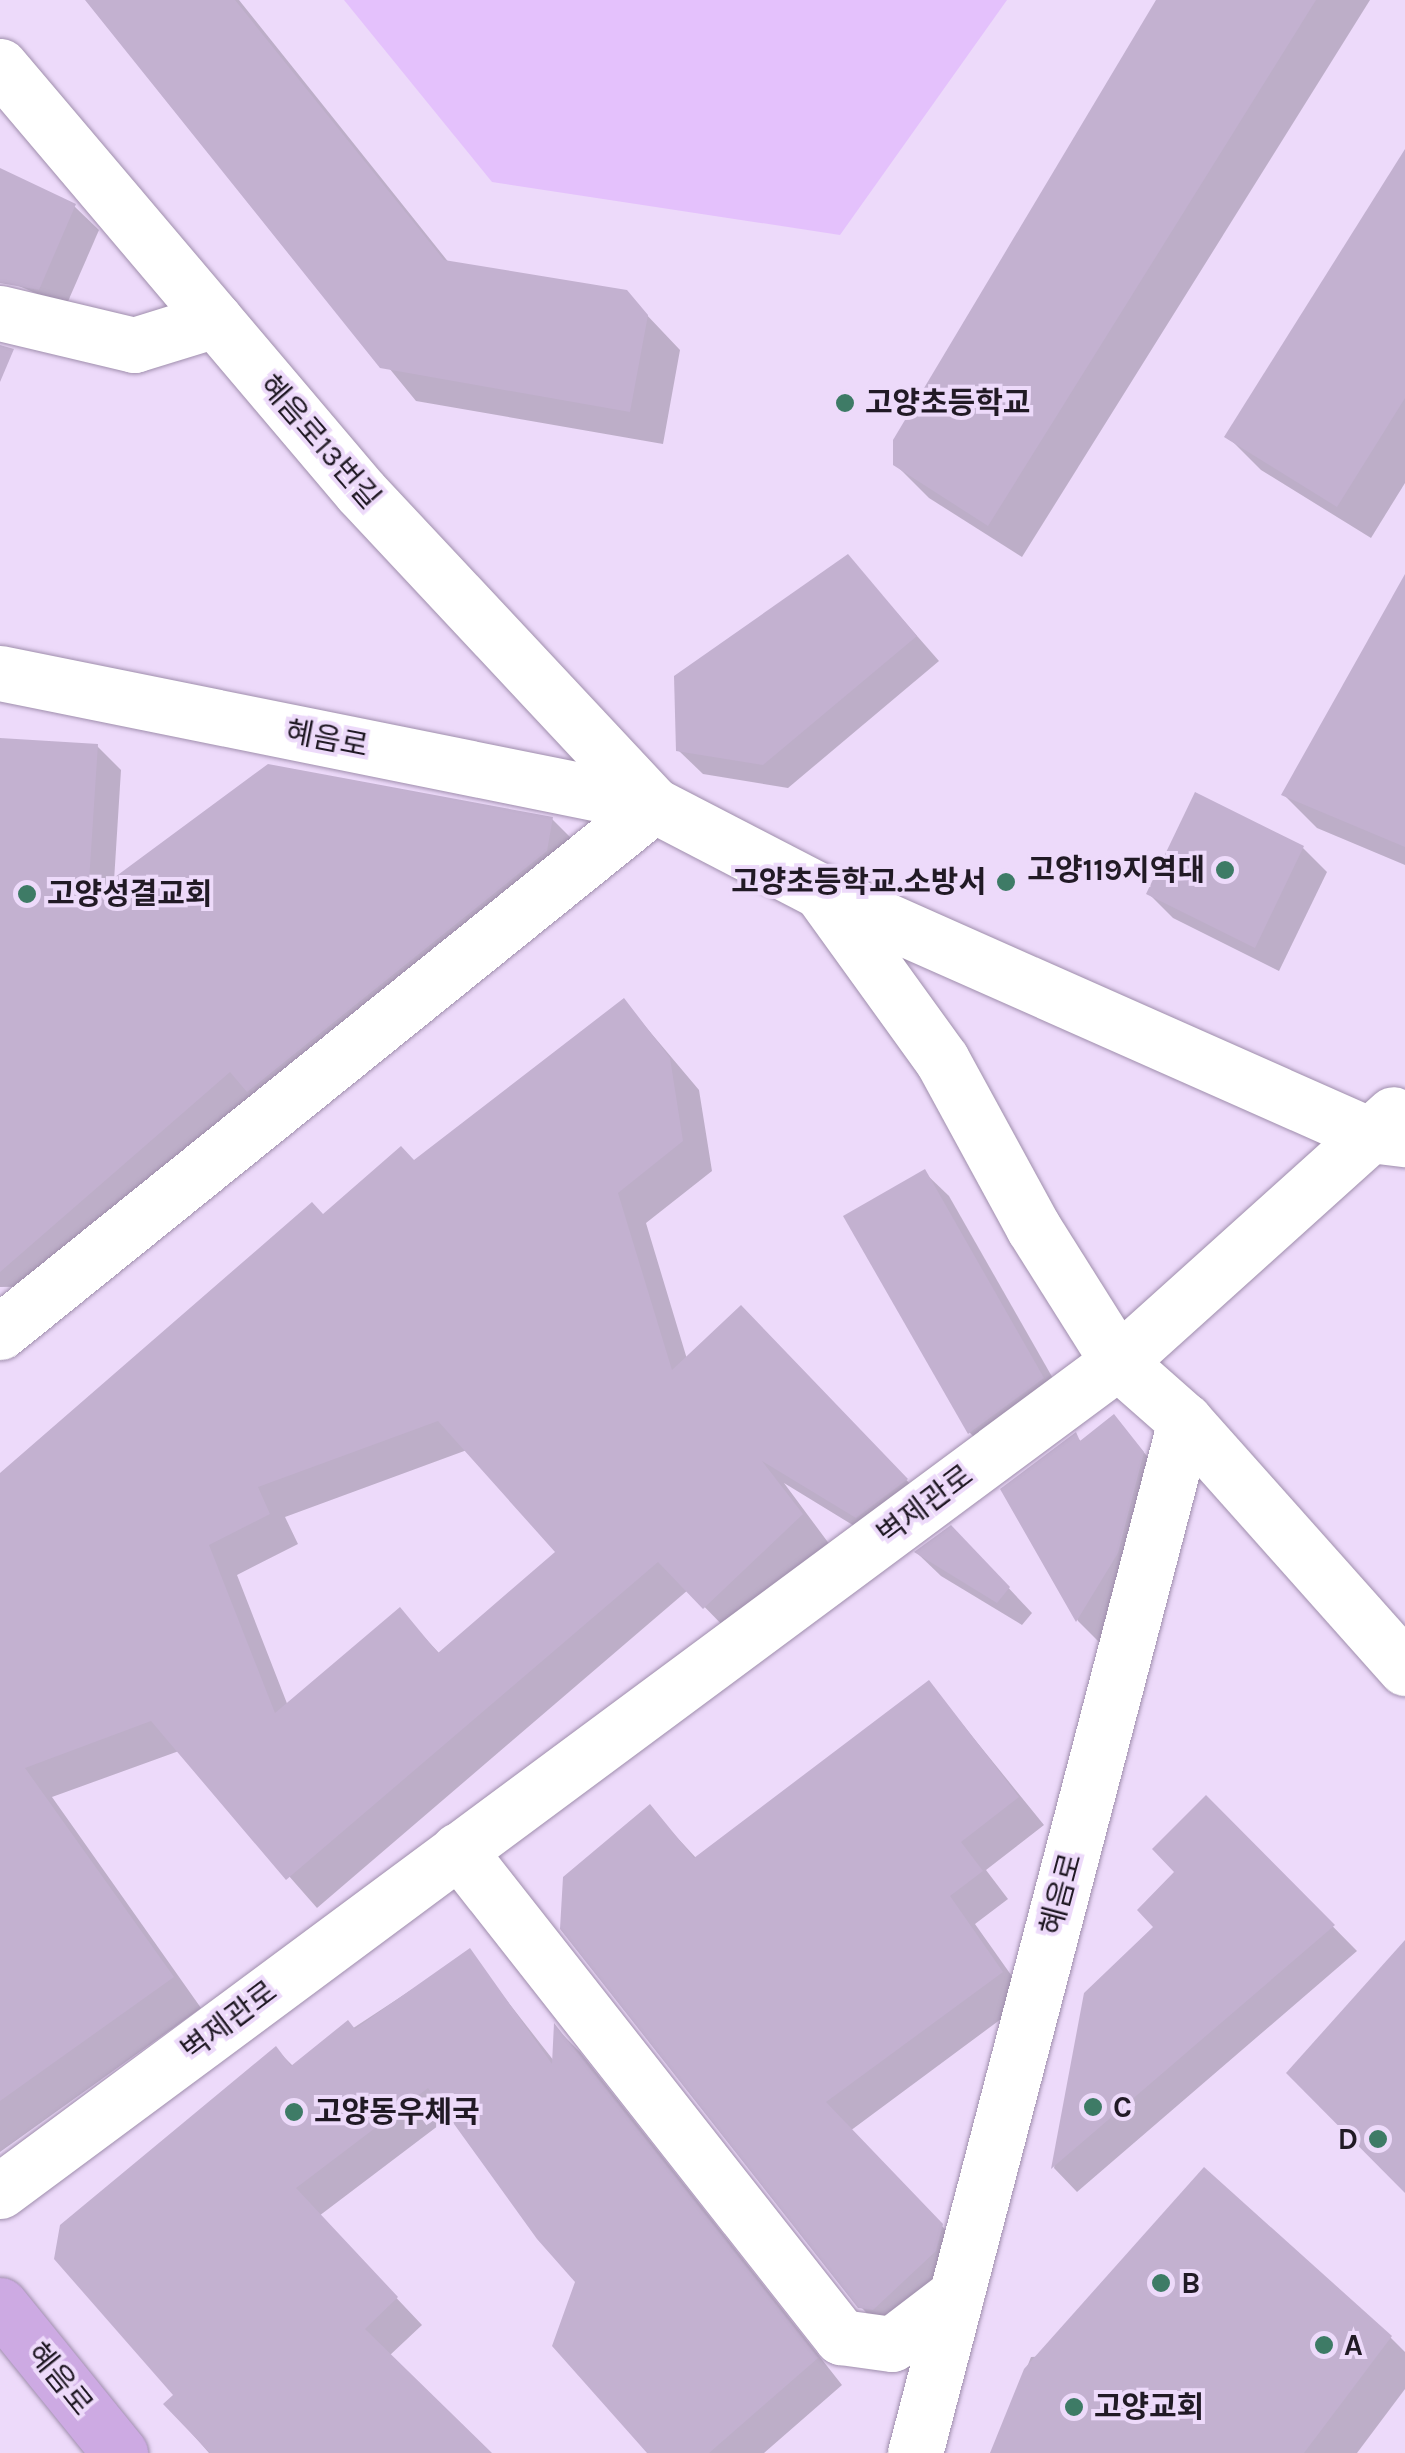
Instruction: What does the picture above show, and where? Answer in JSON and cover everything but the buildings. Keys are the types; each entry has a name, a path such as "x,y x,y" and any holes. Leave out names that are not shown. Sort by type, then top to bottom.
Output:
{"main road":[{"name":"혜음로","path":"0,2305 120,2453"}],"street":[{"name":"혜음로13번길","path":"0,66 361,492 654,806"},
{"path":"0,313 134,345 215,320"},
{"name":"혜음로","path":"0,673 654,806"},
{"path":"0,1332 654,806"},
{"name":"벽제관로","path":"0,2192 1118,1362 1394,1125 820,891 654,806"},
{"path":"820,891 942,1060 1032,1226 1118,1362 1185,1421 1405,1668"},
{"name":"혜음로","path":"915,2453 1185,1421"},
{"path":"458,1850 840,2337 892,2344 956,2295"}],"shaded area":[{"path":"344,0 1007,0 840,235 492,182"}],"place":[{"name":"고양초등학교","path":"845,403"},
{"name":"고양119지역대","path":"1225,870"},
{"name":"고양초등학교.소방서","path":"1006,882"},
{"name":"고양성결교회","path":"27,894"},
{"name":"C","path":"1093,2107"},
{"name":"고양동우체국","path":"294,2112"},
{"name":"D","path":"1378,2139"},
{"name":"B","path":"1161,2283"},
{"name":"A","path":"1324,2345"},
{"name":"고양교회","path":"1074,2407"}]}
